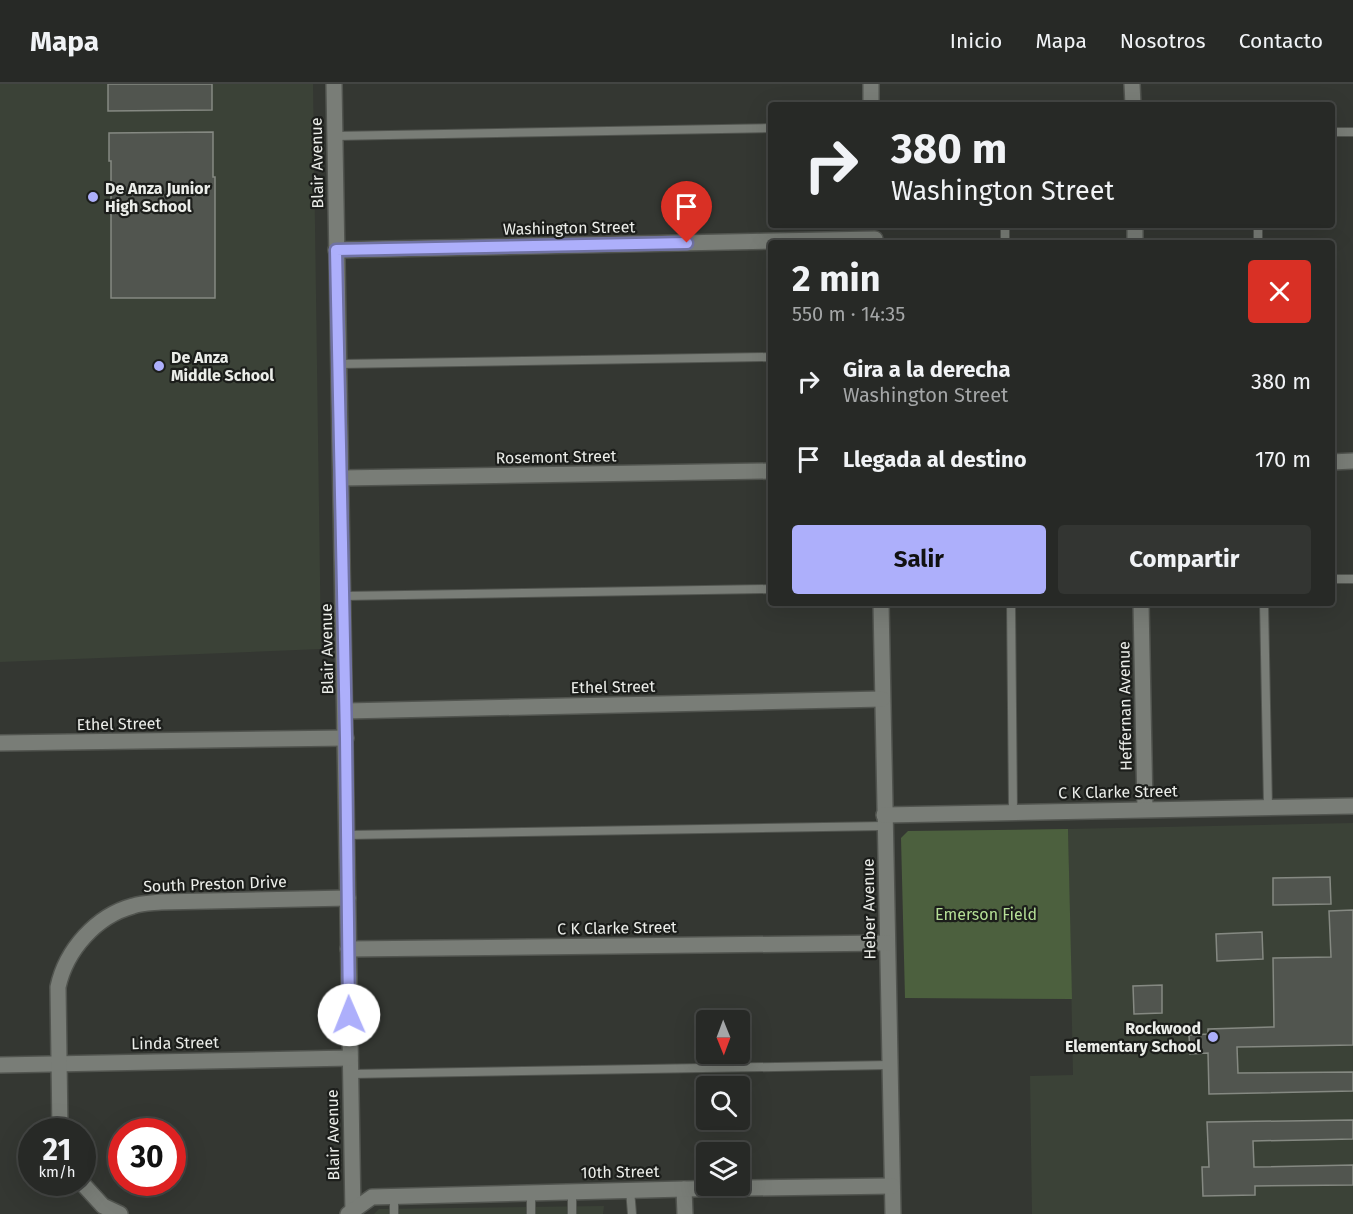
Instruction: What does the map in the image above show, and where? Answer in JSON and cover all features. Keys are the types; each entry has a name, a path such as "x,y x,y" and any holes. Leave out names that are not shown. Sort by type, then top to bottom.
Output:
{"street":[{"name":"Blair Avenue","path":"334,84 346,711 352,1213"},
{"path":"871,84 871,102"},
{"path":"1132,84 1133,102"},
{"name":"Washington Street","path":"336,250 874,236"},
{"path":"1335,462 1353,461"},
{"name":"Rosemont Street","path":"341,478 768,471"},
{"name":"Heber Avenue","path":"881,606 893,1214"},
{"name":"Heffernan Avenue","path":"1141,606 1144,809"},
{"name":"Ethel Street","path":"346,711 882,699"},
{"name":"Ethel Street","path":"0,743 346,738"},
{"name":"C K Clarke Street","path":"884,820 1013,812 1353,806"},
{"name":"South Preston Drive","path":"60,1118 57,987 61,971 74,949 88,933 107,918 133,906 161,902 348,898"},
{"name":"C K Clarke Street","path":"348,949 887,943"},
{"name":"Linda Street","path":"0,1065 350,1066"},
{"name":"10th Street","path":"352,1213 372,1197 892,1186"},
{"path":"684,1189 685,1214"},
{"path":"94,1196 103,1206 120,1214"}],"lane":[{"path":"334,136 768,128"},
{"path":"1335,132 1353,132"},
{"path":"339,364 768,357"},
{"path":"1335,579 1353,579"},
{"path":"344,596 768,589"},
{"path":"1011,606 1013,812"},
{"path":"1264,606 1268,807"},
{"path":"347,835 884,820"},
{"path":"350,1066 890,1065"},
{"path":"630,1190 632,1214"},
{"path":"572,1192 572,1214"},
{"path":"531,1193 531,1214"},
{"path":"394,1196 394,1214"}],"shaded area":[{"name":"De Anza Middle School","path":"0,84 313,84 321,649 0,662"},
{"name":"Rockwood Elementary School","path":"1353,823 1353,1214 1032,1214 1030,1076 1073,1075 1068,829"},
{"path":"604,1206 603,1214 374,1214 379,1209"}],"green space":[{"name":"Emerson Field","path":"1068,829 1072,999 905,998 901,838 908,831"}],"building":[{"path":"108,84 212,84 212,110 108,111"},
{"path":"213,132 215,298 111,298 109,133"},
{"path":"1330,877 1331,904 1273,905 1273,878"},
{"path":"1353,910 1353,1045 1237,1047 1238,1073 1353,1072 1353,1091 1209,1094 1208,1053 1190,1054 1189,1035 1208,1034 1208,1029 1274,1027 1273,958 1331,957 1329,911"},
{"path":"1262,932 1263,959 1217,961 1216,934"},
{"path":"1162,985 1162,1013 1134,1014 1133,986"},
{"path":"1353,1120 1353,1139 1253,1141 1254,1167 1353,1165 1353,1185 1255,1186 1255,1195 1203,1196 1202,1167 1209,1167 1207,1122"}],"place":[{"name":"De Anza Junior High School","path":"93,197"},
{"name":"De Anza Middle School","path":"159,366"},
{"name":"Rockwood Elementary School","path":"1213,1037"}],"route":[{"path":"349,1015 336,250 687,243"}]}
